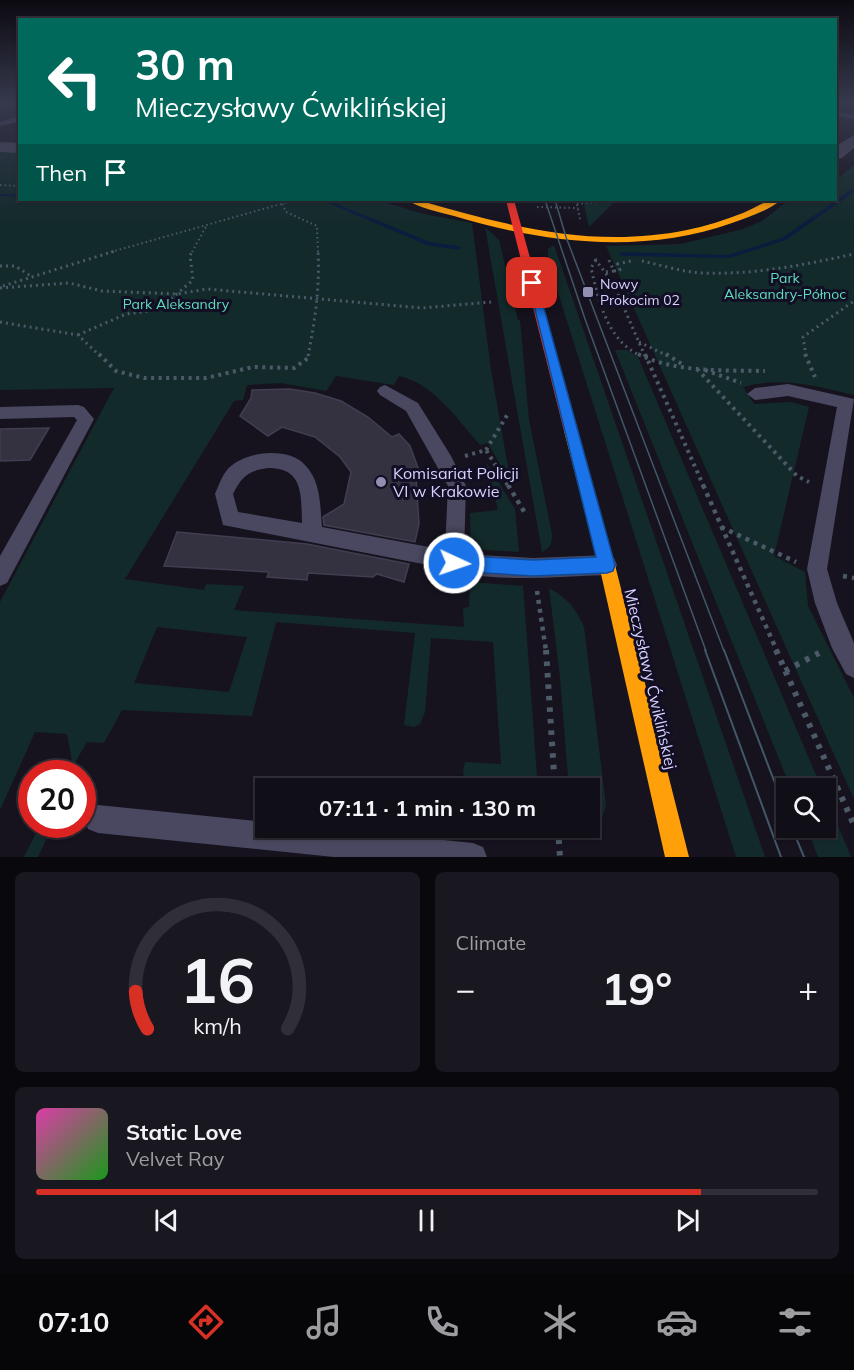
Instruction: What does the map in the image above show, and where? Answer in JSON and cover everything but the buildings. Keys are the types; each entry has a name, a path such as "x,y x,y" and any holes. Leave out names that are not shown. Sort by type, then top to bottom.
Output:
{"street":[{"path":"837,153 850,143"},
{"path":"0,147 18,148"},
{"path":"415,201 517,230 566,237 657,237 725,225 745,218 772,201"},
{"name":"Mieczysławy Ćwiklińskiej","path":"510,201 607,565 677,857"}],"lane":[{"path":"761,393 788,390 850,404 830,492 817,569 826,603 840,640 854,666"},
{"path":"385,392 412,407 445,461 457,486 454,563"},
{"path":"0,413 78,411 86,418 0,576"},
{"path":"313,533 310,492 299,470 283,462 257,461 236,471 224,494 230,519 433,556 454,563 533,568 607,565"},
{"path":"98,819 473,857"}],"path":[{"path":"0,185 18,186"},
{"path":"0,288 31,276 292,201"},
{"path":"529,207 578,206 616,201"},
{"path":"78,335 116,371 144,378 206,378 253,367 294,368 308,358 315,319 315,298 320,282 317,226 286,212 282,204"},
{"path":"0,322 78,335 126,314 158,310 193,280 190,255 207,224"},
{"path":"614,271 620,270 617,264 633,260 699,273 779,270 854,254"},
{"path":"766,371 688,368 647,358 620,342 599,298 591,268 594,258 613,283 647,358 785,672 854,825"},
{"path":"0,266 15,267 31,276"},
{"path":"0,288 69,283 102,291 177,294 207,289 422,309 491,302"},
{"path":"815,377 803,349 802,337 854,301"},
{"path":"638,341 648,344 688,368"},
{"path":"699,369 761,393"},
{"path":"699,369 797,476 830,492"},
{"path":"806,374 825,380"},
{"path":"458,458 486,450 509,412"},
{"path":"486,450 525,513"},
{"path":"721,527 819,573 854,578"},
{"path":"536,586 544,640 554,778"},
{"path":"785,672 822,651"},
{"path":"559,838 560,857"}],"green space":[{"name":"Park Aleksandry","path":"0,150 18,151 18,201 380,201 424,214 472,223 491,370 511,484 488,443 480,445 434,394 411,380 399,376 394,385 336,376 326,391 281,383 247,385 243,400 234,401 125,579 204,590 206,584 244,586 234,610 464,627 463,608 469,607 470,582 523,586 537,778 464,778 465,762 501,764 493,642 431,638 425,712 420,724 414,727 404,725 415,633 276,622 252,716 122,710 104,743 87,742 76,760 72,760 67,734 35,732 22,760 18,760 18,770 0,810 0,602 114,388 0,390","holes":["157,627 247,637 229,692 134,683"]},
{"name":"Park Aleksandry-Północ","path":"854,165 854,395 785,382 743,387 754,404 791,402 809,407 774,556 805,572 808,606 854,698 854,799 606,246 681,244 743,229 762,221 788,201 837,201 837,179"},
{"path":"583,201 615,201 589,227"},
{"path":"485,227 499,240 518,320 520,320 529,420 552,534 550,545 542,552"},
{"path":"554,245 765,857 736,857 548,261 548,249"},
{"path":"615,350 627,350 638,357 817,778 787,778"},
{"path":"486,462 515,509 519,552 471,549 470,513 498,510"},
{"path":"549,588 570,604 584,627 606,805 600,825 600,778 568,778 560,677"},
{"path":"836,821 851,857 818,857 811,838 836,838"},
{"path":"34,838 47,838 38,857 24,857"}],"waterway":[{"path":"622,254 728,257 784,239 854,190"},
{"path":"0,195 18,196"},
{"path":"326,201 429,244 458,248"}],"tram line":[{"path":"545,201 585,319 706,651"},
{"path":"555,201 566,237 724,651"},
{"path":"705,650 781,857"},
{"path":"724,650 776,786"},
{"path":"796,838 804,857"}],"traffic: slow":[{"path":"414,201 522,231 554,236 620,240 686,233 748,214 775,201"},
{"path":"571,431 607,565 677,857"}],"traffic: jam":[{"path":"510,201 571,431"}],"place":[{"name":"Nowy Prokocim 02","path":"588,292"},
{"name":"Komisariat Policji VI w Krakowie","path":"381,482"}],"route":[{"path":"454,563 533,568 607,565 532,283"}]}
